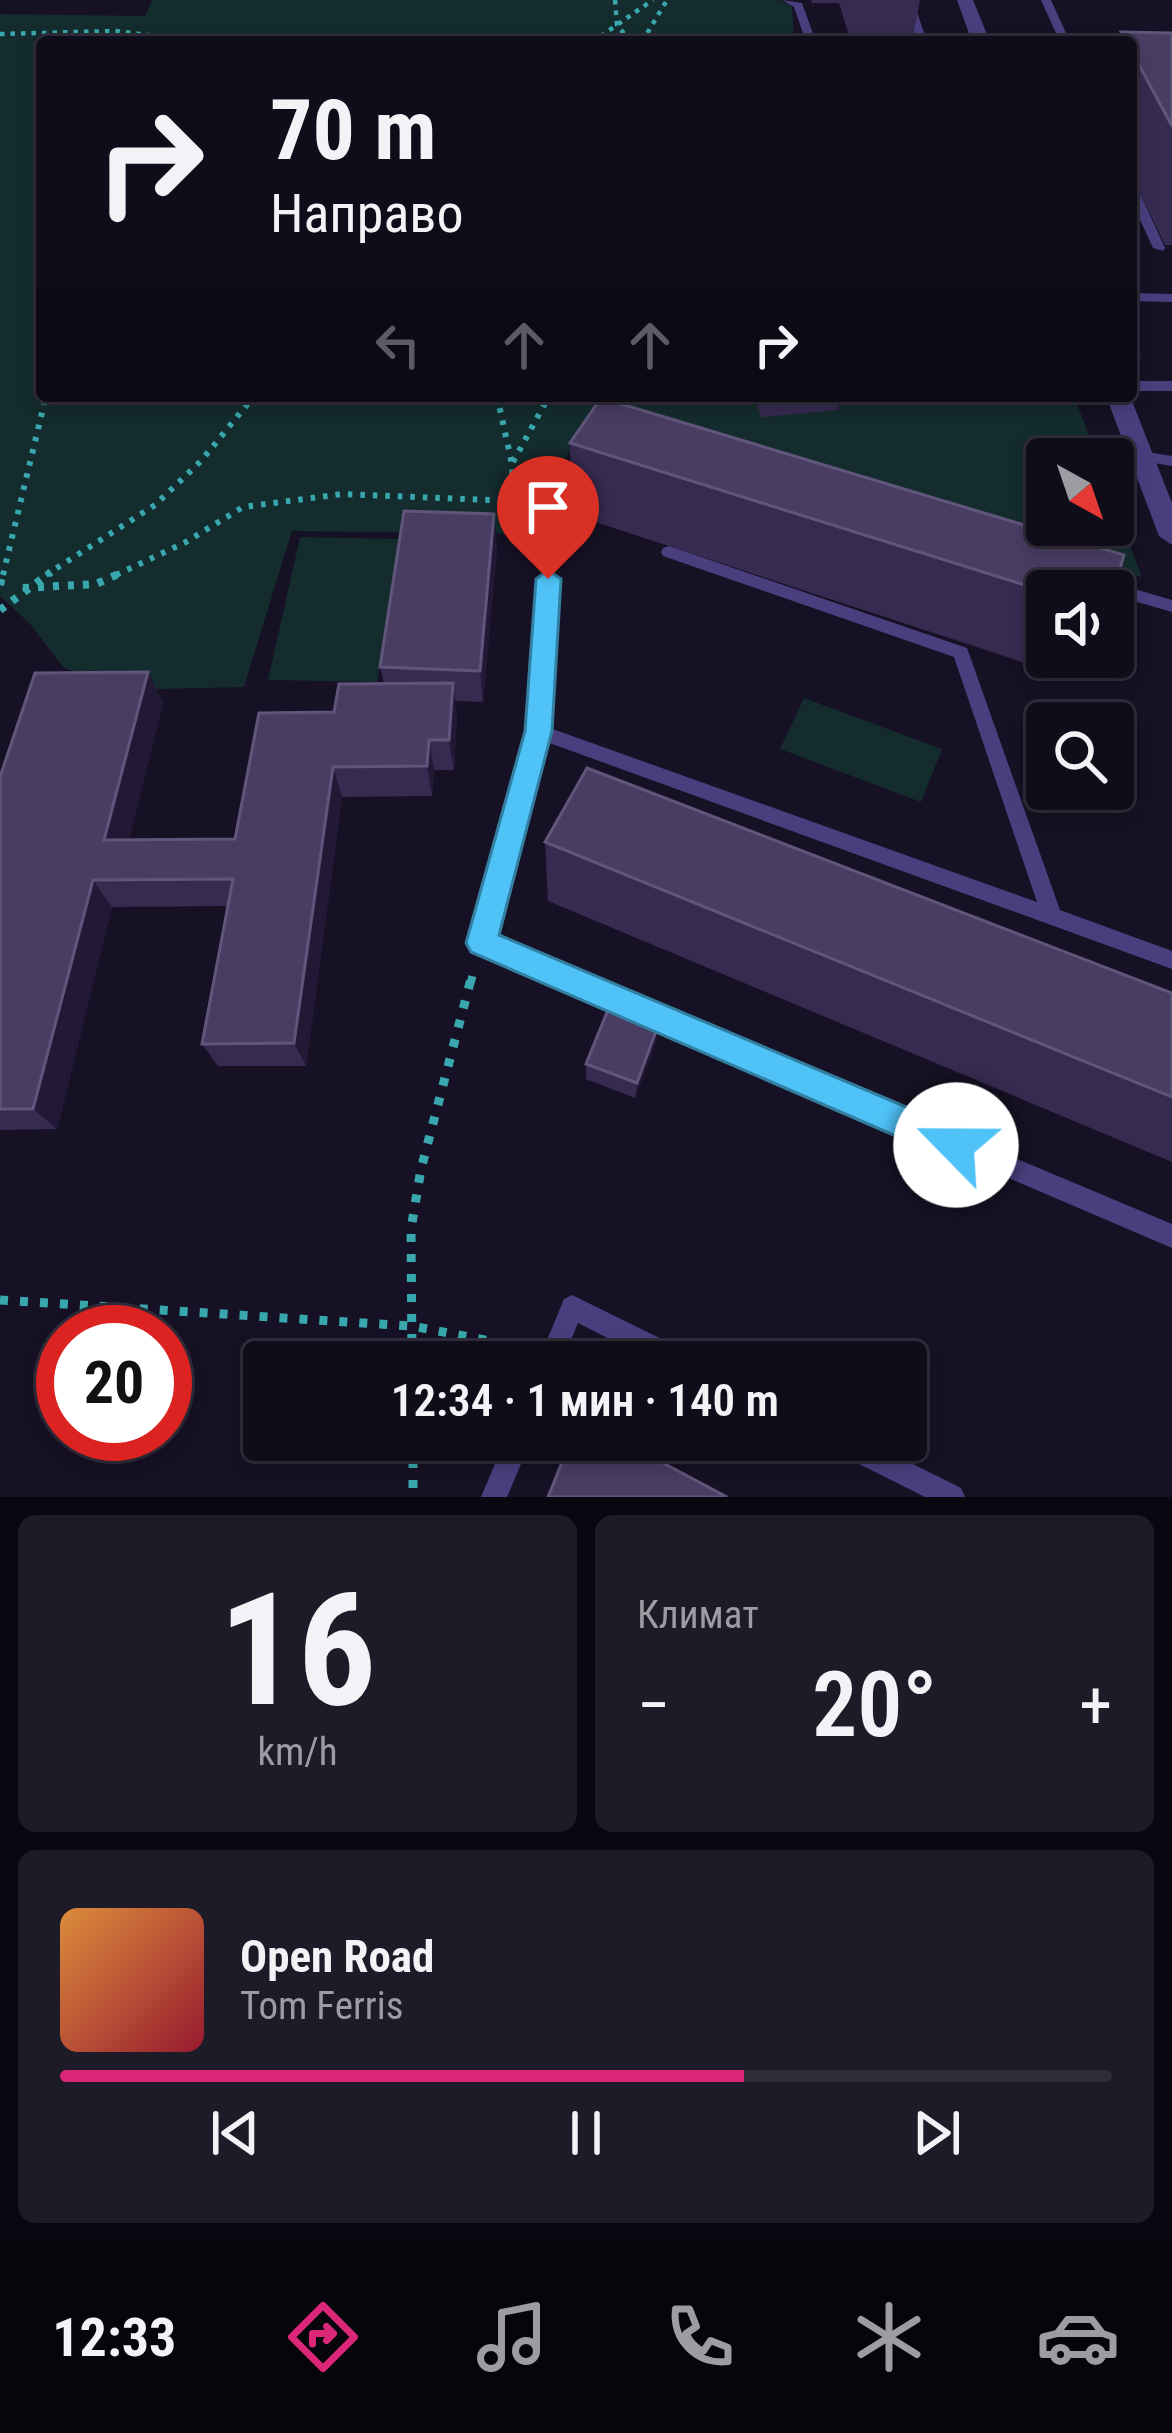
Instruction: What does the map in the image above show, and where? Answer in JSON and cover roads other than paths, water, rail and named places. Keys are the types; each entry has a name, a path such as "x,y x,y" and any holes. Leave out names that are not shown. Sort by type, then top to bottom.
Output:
{"street":[{"path":"965,0 979,36"},
{"path":"1120,402 1172,536"}],"lane":[{"path":"788,0 797,5 809,36"},
{"path":"908,0 920,36"},
{"path":"1046,0 1062,36"},
{"path":"1137,200 1159,248"},
{"path":"1137,297 1172,298"},
{"path":"1137,386 1172,386"},
{"path":"1141,456 1172,461"},
{"path":"668,552 961,653 1052,917"},
{"path":"548,579 538,731 482,943 1172,1237"},
{"path":"1134,595 1172,606"},
{"path":"538,731 1172,960"},
{"path":"558,1341 572,1307 639,1341"},
{"path":"494,1497 509,1461"},
{"path":"880,1461 952,1497"}]}
